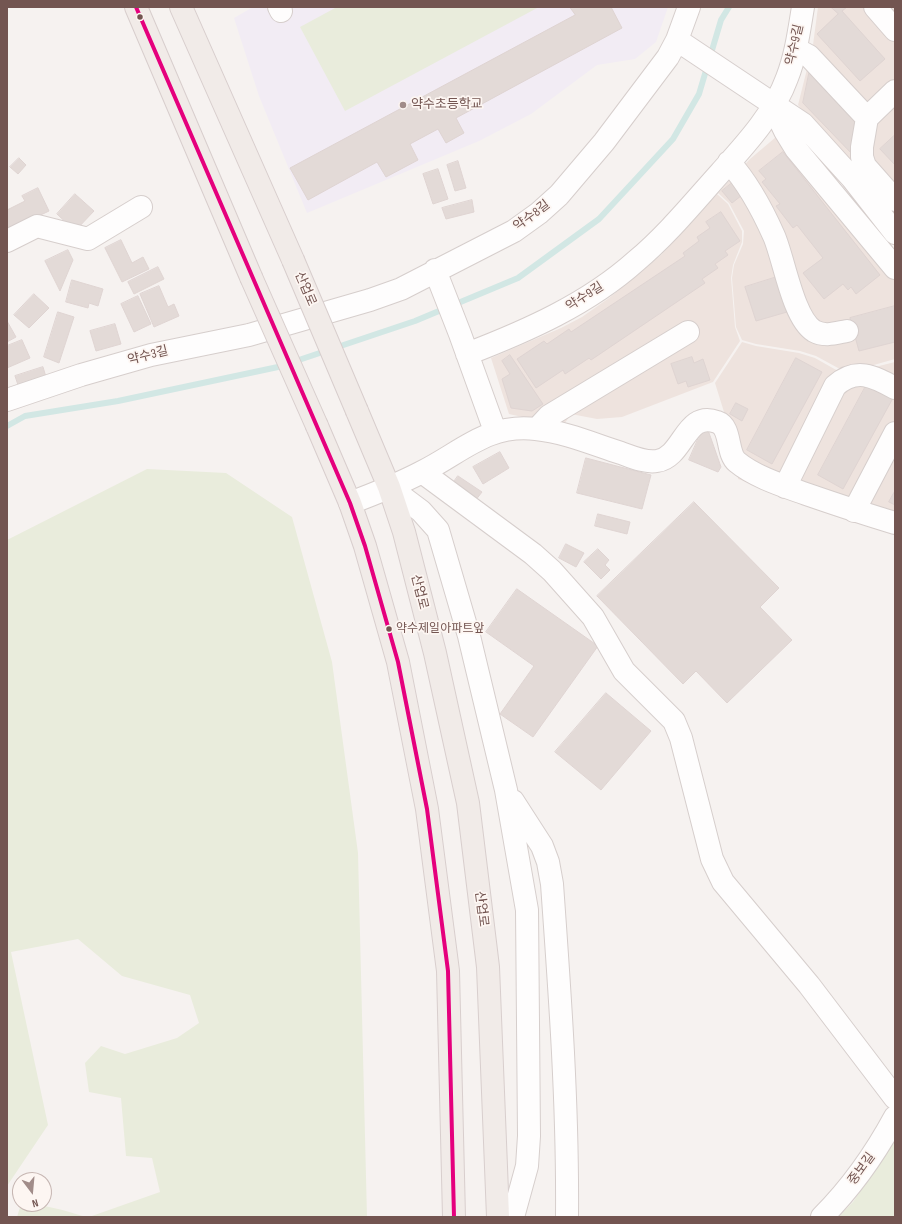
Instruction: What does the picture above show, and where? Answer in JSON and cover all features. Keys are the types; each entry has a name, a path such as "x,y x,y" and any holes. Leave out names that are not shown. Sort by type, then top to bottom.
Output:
{"main road":[{"path":"136,7 350,504 365,546 398,662 427,809 448,971 454,1217"},
{"name":"산업로","path":"181,7 293,260 389,488 404,532 433,646 468,803 488,966 498,1217"}],"street":[{"name":"약수8길","path":"293,324 437,277 514,231 544,209 579,172 604,142 651,80 677,40 689,7"},
{"name":"약수9길","path":"464,344 502,340 558,314 636,262 663,235 729,162 754,133 773,106 787,78 796,49 803,7"},
{"path":"875,7 895,30"},
{"path":"677,40 773,106 803,124 859,172 895,200"},
{"path":"796,49 808,56 867,118"},
{"path":"895,91 867,118 859,172 895,233"},
{"path":"773,106 785,131 796,149 895,268"},
{"path":"729,162 744,179 774,236 802,319 814,331 828,335 847,330"},
{"path":"7,241 37,226 88,239 141,207"},
{"path":"437,277 464,344 495,431"},
{"name":"약수3길","path":"7,400 81,375 151,355 249,335 293,324"},
{"path":"537,429 549,416 688,332"},
{"path":"785,487 835,386 842,379 862,374 871,376 895,388"},
{"path":"350,504 389,488 422,472 495,431 512,428 537,429 560,434 648,462 666,459 674,453 693,425 700,421 715,421 724,427 736,462 785,487 854,511 895,523"},
{"path":"854,511 895,433"},
{"path":"422,472 533,554 552,571 580,601 592,617 624,671 674,721 681,738 712,859 723,882 809,985 895,1098"},
{"path":"389,488 421,511 438,530 469,636 506,790 526,910 528,957 529,1136 527,1166 514,1217"},
{"path":"506,790 542,846 548,862 552,884 565,1072 567,1217"},
{"name":"중보길","path":"822,1217 860,1175 880,1146 895,1117"}],"shaded area":[{"name":"약수초등학교","path":"253,7 668,7 656,42 635,59 597,65 531,114 479,141 307,213 259,96 234,18"},
{"path":"818,7 895,7 895,220 798,105 813,45"},
{"path":"776,137 895,251 895,359 863,368 848,370 838,368 816,356 800,351 756,344 742,340 736,327 732,278 734,265 743,244 744,231 729,203 718,193 750,159"},
{"path":"717,194 728,204 742,231 742,242 733,265 731,278 735,327 740,341 713,382 622,417 597,419 571,414 563,426 509,414 491,358 561,328 582,317 609,298 661,255"},
{"path":"742,342 756,346 799,353 815,358 838,371 863,370 895,362 895,531 738,479 737,454 715,383"}],"green space":[{"path":"337,7 539,7 345,111 300,27"},
{"path":"147,469 226,473 292,517 332,662 358,853 367,1217 89,1217 160,1192 152,1158 126,1156 121,1098 89,1092 85,1063 101,1046 125,1054 177,1038 199,1023 190,995 122,976 78,939 11,952 48,1125 16,1172 12,1172 12,1179 7,1186 7,540"},
{"path":"895,1139 895,1217 838,1217 853,1202"},
{"path":"52,1208 86,1217 17,1217 19,1212 52,1212"}],"building":[{"path":"570,7 611,7 622,28 456,118 464,133 446,143 438,129 410,144 418,160 386,177 377,162 308,200 290,168 575,15"},
{"path":"831,7 847,7 842,11 885,59 860,81 817,34 838,14"},
{"path":"810,69 858,121 853,155 803,103"},
{"path":"895,135 895,165 880,149"},
{"path":"783,152 880,275 856,294 851,287 848,290 843,284 824,299 803,273 823,258 797,225 793,228 776,206 780,204 762,182 766,179 759,171"},
{"path":"19,158 26,165 18,174 10,167"},
{"path":"458,161 466,188 455,191 447,165"},
{"path":"438,169 448,199 433,204 423,174"},
{"path":"736,180 746,192 732,203 722,191"},
{"path":"38,188 49,211 7,231 7,210 25,201 22,196"},
{"path":"75,194 94,211 75,231 57,214"},
{"path":"472,200 474,212 446,219 442,208"},
{"path":"721,212 740,241 725,251 728,255 715,264 718,268 702,279 705,283 591,360 589,358 565,374 563,370 536,388 517,359 544,341 547,344 569,329 571,332 685,256 683,253 699,241 697,237 710,228 706,222"},
{"path":"121,240 132,263 143,257 149,269 122,282 105,248"},
{"path":"68,250 73,260 60,291 45,261"},
{"path":"158,267 164,279 134,294 128,282"},
{"path":"777,277 787,312 756,321 745,287"},
{"path":"72,280 103,289 98,306 89,303 88,308 66,302"},
{"path":"159,286 168,307 174,304 179,316 154,327 140,294"},
{"path":"34,294 49,308 29,328 14,315"},
{"path":"138,296 151,324 134,332 121,304"},
{"path":"895,306 895,342 859,351 850,318"},
{"path":"58,312 74,317 59,363 44,357"},
{"path":"7,321 16,337 7,342"},
{"path":"115,324 121,344 96,351 90,331"},
{"path":"22,340 30,358 7,368 7,346"},
{"path":"510,355 543,404 532,411 511,408 502,379 510,374 502,361"},
{"path":"692,357 694,363 703,359 710,380 688,387 686,381 678,384 671,364"},
{"path":"796,358 822,372 772,464 747,450"},
{"path":"43,367 46,377 18,385 15,376"},
{"path":"867,384 893,398 843,489 818,475"},
{"path":"736,403 748,409 742,421 730,414"},
{"path":"703,428 708,430 721,467 718,472 689,460"},
{"path":"500,452 509,468 483,484 473,467"},
{"path":"586,458 651,475 642,509 577,493"},
{"path":"458,476 482,492 475,501 451,486"},
{"path":"895,491 895,505 889,502"},
{"path":"694,502 779,588 760,607 792,640 727,703 696,671 683,684 597,596"},
{"path":"598,514 630,522 627,534 595,526"},
{"path":"566,544 584,553 576,567 559,558"},
{"path":"598,549 609,560 605,565 610,570 601,579 584,562"},
{"path":"517,589 598,646 533,737 500,714 534,666 486,632"},
{"path":"606,693 651,731 601,790 555,752"}],"waterway":[{"path":"7,426 25,416 118,401 278,367 415,321 518,278 599,219 673,139 699,94 721,20 729,7"}],"transit line":[{"path":"136,7 350,503 365,546 398,662 427,809 448,971 454,1217"}],"place":[{"name":"약수초등학교","path":"403,105"},
{"name":"약수제일아파트앞","path":"389,629"}]}
